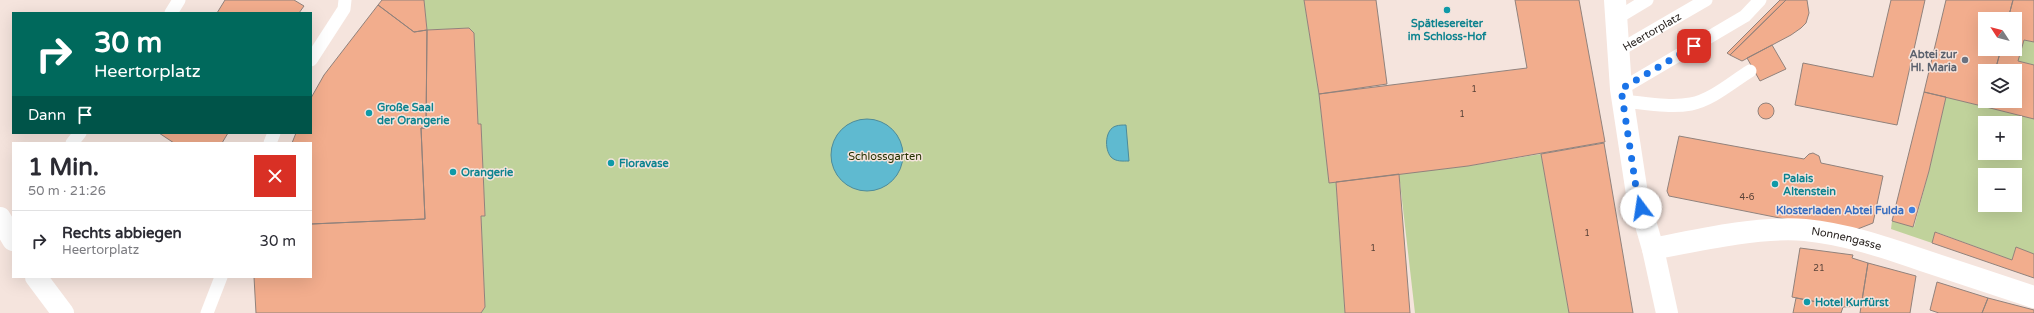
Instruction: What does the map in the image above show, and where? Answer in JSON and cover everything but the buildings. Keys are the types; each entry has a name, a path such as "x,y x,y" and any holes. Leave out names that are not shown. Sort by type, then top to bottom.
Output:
{"street":[{"path":"1616,9 1622,95 1637,194 1653,249 1667,313"},
{"name":"Nonnengasse","path":"1653,249 1698,240 1775,230 1804,230 1839,235 1877,245 2034,297"},
{"path":"37,278 63,313"}],"lane":[{"path":"172,12 179,0"},
{"path":"1616,9 1647,0"},
{"name":"Heertorplatz","path":"1618,51 1706,0"},
{"path":"1622,95 1745,16 1760,0"},
{"path":"312,58 347,3"},
{"path":"1622,95 1669,105 1691,104 1706,98 1750,71"},
{"path":"73,142 79,134"},
{"path":"207,313 220,278"}],"green space":[{"name":"Schlossgarten","path":"424,0 1304,0 1319,94 1329,182 1336,182 1345,313 481,313 485,307 481,216 485,216 481,125 478,124 474,33 469,28 427,30"},
{"path":"2024,40 2034,42 2034,65 2018,61 2019,56 2022,56"},
{"path":"1946,97 1978,105 1978,108 1990,108 2022,116 2034,119 2034,254 2016,248 2012,260 1936,232 1932,243 1891,229 1892,221 1914,227"},
{"path":"1541,154 1569,313 1415,313 1399,174 1468,166"}],"water":[{"path":"867,119 887,125 897,135 903,155 897,175 887,185 867,191 847,185 837,175 831,155 837,135 847,125"},
{"path":"1126,125 1129,161 1113,159 1107,149 1108,135 1112,128"}],"place":[{"name":"Spätlesereiter im Schloss-Hof","path":"1447,10"},
{"name":"Abtei zur Hl. Maria","path":"1965,60"},
{"name":"Große Saal der Orangerie","path":"369,113"},
{"name":"Floravase","path":"611,163"},
{"name":"Orangerie","path":"453,172"},
{"name":"Palais Altenstein","path":"1775,184"},
{"name":"Klosterladen Abtei Fulda","path":"1912,210"},
{"name":"Hotel Kurfürst","path":"1807,302"}],"route":[{"path":"1641,208 1637,194 1621,89 1694,46"}]}
